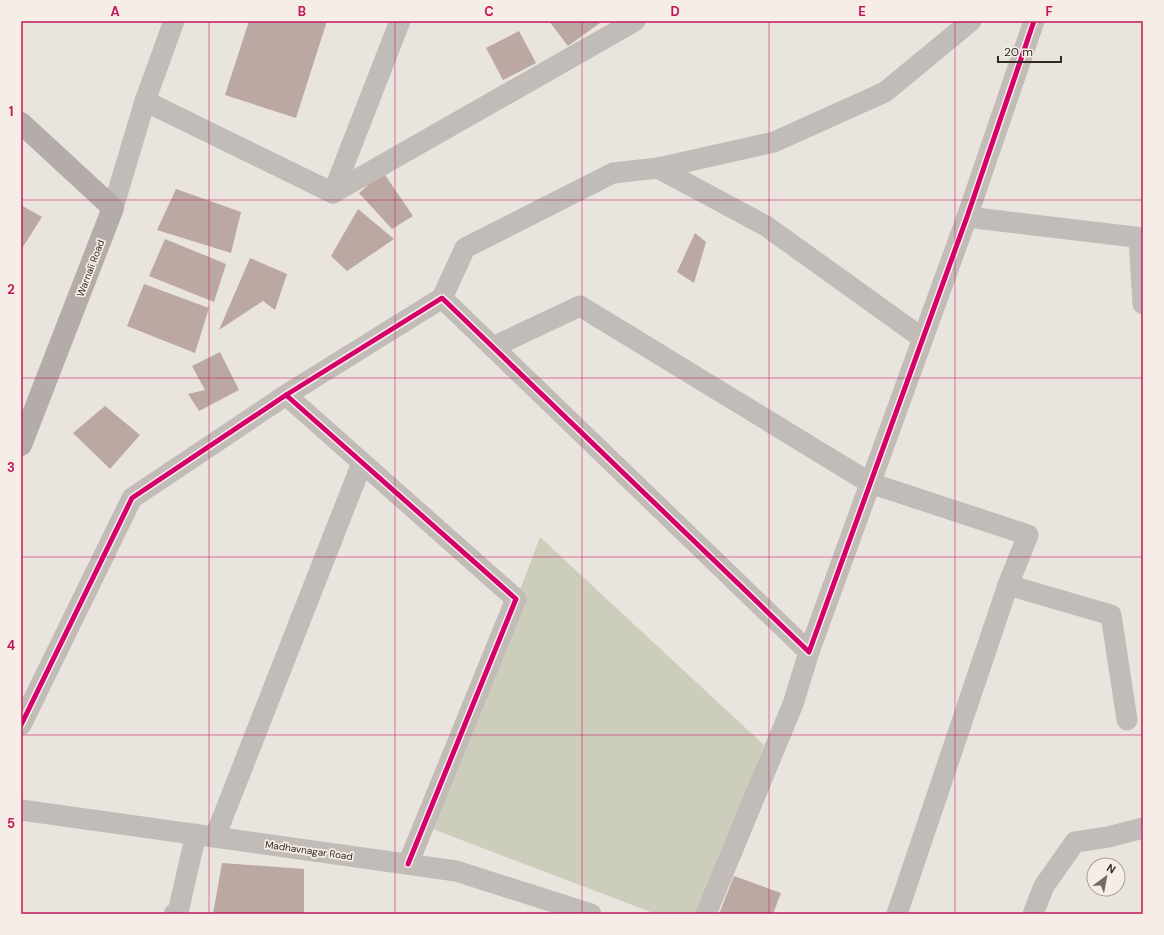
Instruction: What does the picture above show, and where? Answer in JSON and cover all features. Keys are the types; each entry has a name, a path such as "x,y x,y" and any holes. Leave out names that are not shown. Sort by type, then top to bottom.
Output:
{"main road":[{"path":"21,123 113,208"},
{"name":"Warnali Road","path":"23,435 113,208"}],"street":[{"path":"113,208 145,100 174,21"},
{"path":"333,193 400,21"},
{"path":"333,193 635,21"},
{"path":"21,725 132,498 286,395 442,298 465,248 613,173 658,168 774,142 885,92 971,21"},
{"path":"706,914 793,704 809,652 967,217 1034,21"},
{"path":"145,100 333,193"},
{"path":"658,168 766,226 922,338"},
{"path":"967,217 1141,238 1143,304"},
{"path":"442,298 809,652"},
{"path":"493,347 580,306 870,483 1028,535 1008,585 897,914"},
{"path":"286,395 516,599 408,864"},
{"path":"174,914 178,912 206,836 362,463"},
{"path":"1008,585 1111,615 1127,720"},
{"name":"Madhavnagar Road","path":"21,810 456,871 591,914"},
{"path":"1033,914 1044,886 1075,842 1108,837 1143,828"}],"green space":[{"path":"540,537 764,745 701,914 656,914 430,828"}],"building":[{"path":"249,21 327,21 296,118 225,95"},
{"path":"549,21 599,21 600,23 568,46"},
{"path":"519,31 536,63 503,80 486,48"},
{"path":"383,172 413,216 392,229 359,193"},
{"path":"176,189 241,212 231,253 157,230"},
{"path":"21,205 42,217 21,250"},
{"path":"358,209 394,239 347,271 331,256"},
{"path":"695,233 706,242 694,283 677,272"},
{"path":"165,239 226,264 214,302 149,276"},
{"path":"250,258 287,274 275,310 263,301 219,330"},
{"path":"144,284 209,308 195,353 127,326"},
{"path":"220,352 239,390 199,411 188,394 205,390 192,366"},
{"path":"105,406 140,435 110,469 73,433"},
{"path":"222,863 304,869 304,914 213,914"},
{"path":"734,876 781,893 773,914 719,914"}],"cycle path":[{"path":"286,395 442,298 809,652 967,217 1034,21"},
{"path":"21,725 132,498 286,395 516,599 408,864"}]}
